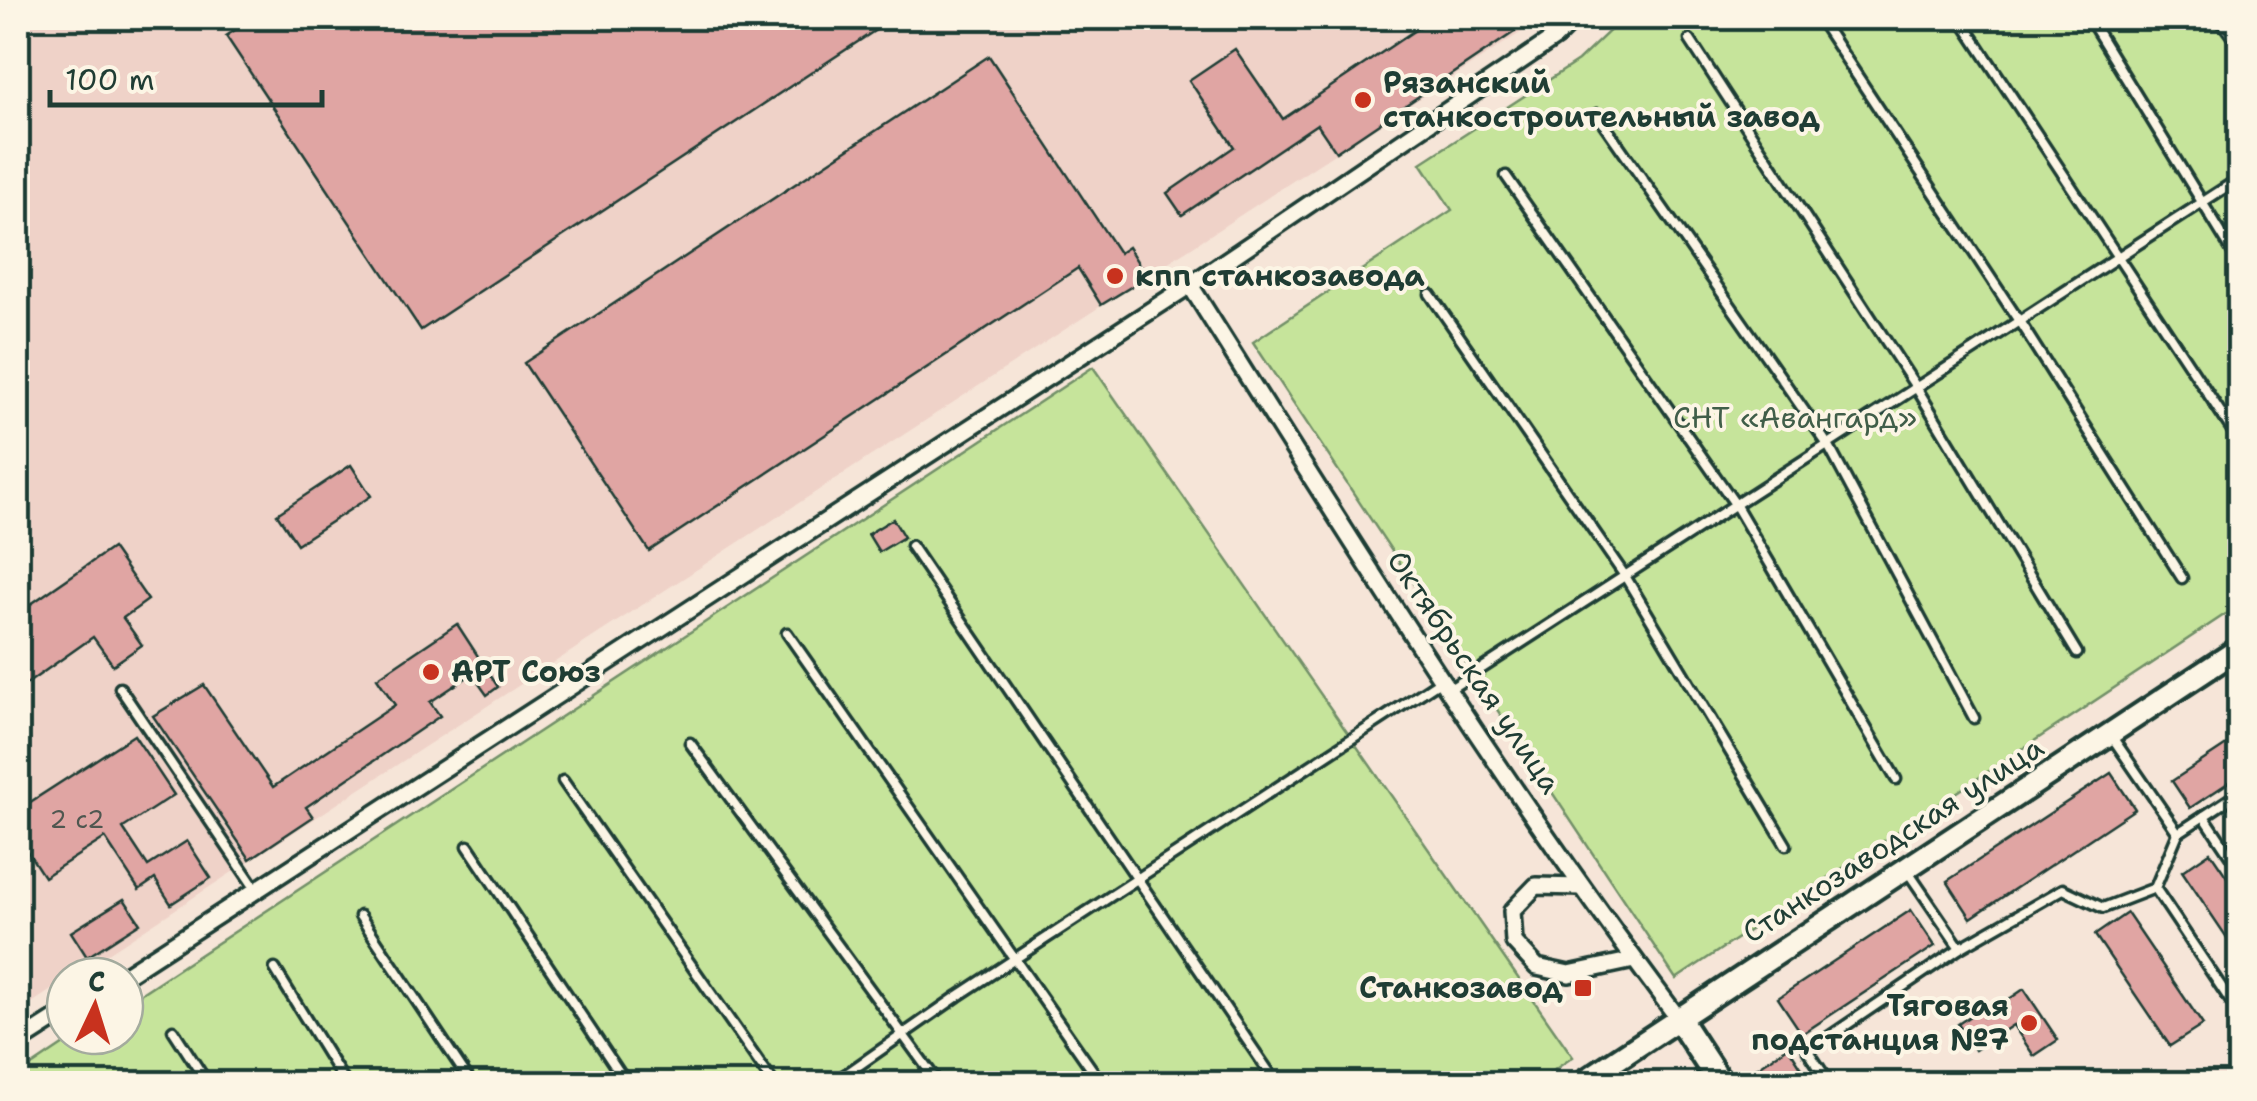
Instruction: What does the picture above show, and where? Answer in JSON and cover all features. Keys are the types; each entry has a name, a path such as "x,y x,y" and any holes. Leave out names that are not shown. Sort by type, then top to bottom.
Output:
{"main road":[{"name":"Октябрьская улица","path":"1678,1018 1722,1084"}],"street":[{"path":"145,963 1190,285 1556,37 1576,18"},
{"name":"Октябрьская улица","path":"1190,285 1443,686 1582,888 1678,1018"},
{"name":"Станкозаводская улица","path":"1580,1084 2240,648"},
{"path":"1582,888 1536,886 1512,910 1514,942 1536,967 1569,974 1634,960"},
{"path":"18,1043 45,1026"}],"lane":[{"path":"1819,18 2019,321 2182,578"},
{"path":"1960,18 2240,442"},
{"path":"2089,18 2240,264"},
{"path":"2219,18 2240,47"},
{"path":"1690,40 1916,388 2077,653"},
{"path":"1597,114 1828,445 1974,718"},
{"path":"1506,176 1735,504 1896,779"},
{"path":"832,1084 1140,878 1625,576 2240,178"},
{"path":"1430,294 1625,576 1786,845"},
{"path":"911,546 1140,878 1276,1084"},
{"path":"788,633 1102,1084"},
{"path":"120,688 258,892"},
{"path":"2110,734 2178,833"},
{"path":"690,743 938,1084"},
{"path":"563,781 774,1084"},
{"path":"1830,1084 1808,1050 1960,948 2063,888 2103,908 2154,888 2178,833 2240,792"},
{"path":"2204,816 2240,870"},
{"path":"468,846 627,1084"},
{"path":"1906,868 1960,948"},
{"path":"2154,888 2240,1015"},
{"path":"360,916 472,1084"},
{"path":"275,969 346,1084"},
{"path":"172,1030 208,1084"}],"shaded area":[{"path":"18,18 1543,18 104,956 45,956 45,994 18,1012"}],"green space":[{"name":"СНТ «Авангард»","path":"1623,18 2239,18 2239,605 1676,979 1253,342 1452,210 1421,163 1578,61"},
{"path":"1093,367 1573,1057 1534,1084 18,1084 18,1075 46,1056 145,1056 145,991"}],"building":[{"path":"253,18 894,18 421,330 226,36"},
{"name":"Рязанский станкостроительный завод","path":"1433,18 1535,18 1336,152 1317,124 1182,215 1167,193 1234,147 1189,80 1235,49 1283,119"},
{"path":"989,56 1119,253 1128,247 1147,277 1101,305 1078,268 649,551 524,363"},
{"path":"351,465 371,496 297,544 277,514"},
{"path":"893,519 904,537 879,552 868,534"},
{"path":"112,548 148,600 123,618 142,645 113,665 93,637 18,690 18,613"},
{"path":"457,624 498,687 487,695 472,674 430,702 440,716 306,807 313,817 250,859 153,716 204,685 273,787 395,705 377,678"},
{"path":"134,735 174,795 123,828 148,866 187,841 211,878 171,904 155,879 139,890 105,838 44,877 18,837 18,810"},
{"path":"2240,736 2240,775 2190,808 2172,781"},
{"path":"2111,773 2135,809 1971,918 1947,881"},
{"path":"2210,852 2240,896 2240,957 2182,871"},
{"path":"124,899 140,923 89,956 71,932"},
{"path":"1911,910 1935,946 1802,1034 1778,998"},
{"path":"2127,913 2203,1025 2170,1046 2095,935"},
{"path":"2024,989 2058,1040 2034,1056 2013,1025 1975,1050 1958,1024 1979,1010 1983,1017"},
{"path":"1788,1047 1812,1084 1762,1084 1753,1070"}],"place":[{"name":"Рязанский станкостроительный завод","path":"1363,100"},
{"name":"кпп станкозавода","path":"1115,276"},
{"name":"АРТ Союз","path":"431,672"},
{"name":"Станкозавод","path":"1583,988"},
{"name":"Тяговая подстанция №7","path":"2029,1023"}]}
